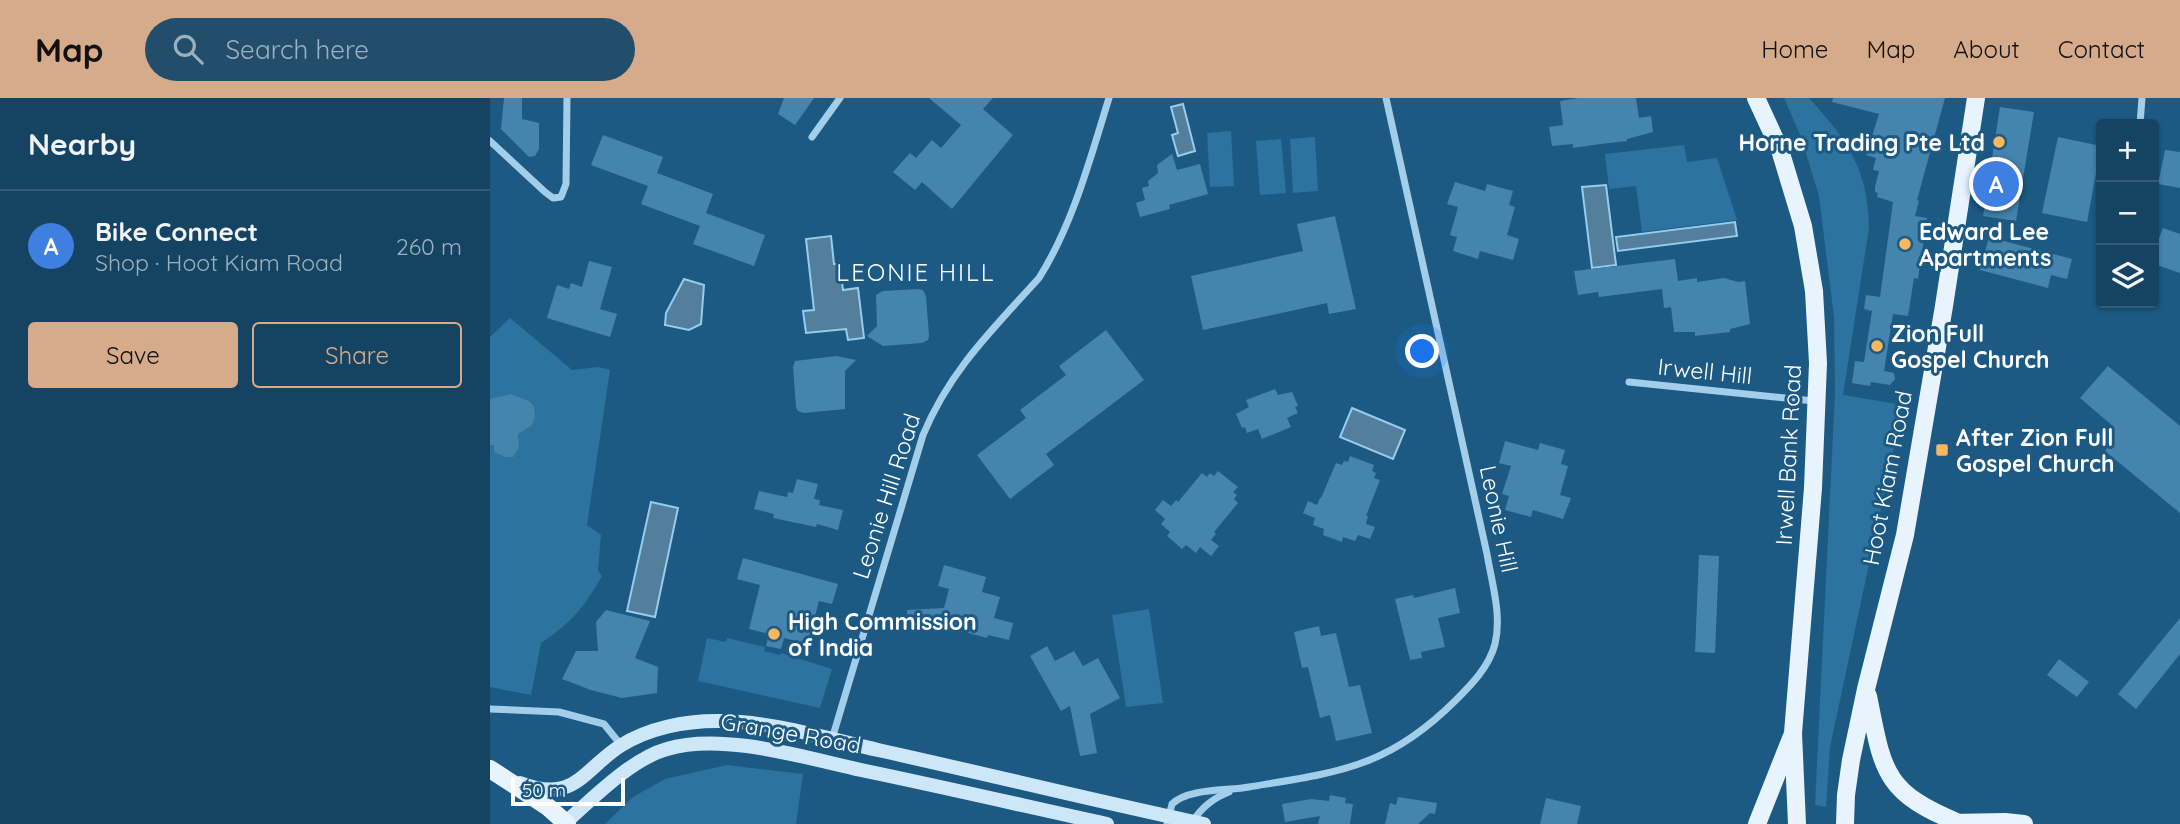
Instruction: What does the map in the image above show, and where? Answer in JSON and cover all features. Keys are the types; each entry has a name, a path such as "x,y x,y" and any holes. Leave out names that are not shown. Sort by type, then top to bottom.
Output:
{"main road":[{"name":"Irwell Bank Road","path":"1756,98 1780,150 1803,226 1814,291 1818,402 1793,733 1797,824"},
{"name":"Hoot Kiam Road","path":"1845,824 1851,760 1907,522 1976,98"},
{"path":"1866,689 1884,769 1901,791 1925,809 1951,823 2024,824"},
{"name":"Grange Road","path":"496,772 538,790 561,789 582,779 621,745 653,730 687,723 748,723 831,740 1168,820 1196,823"},
{"path":"1757,824 1793,733"},
{"name":"Grange Road","path":"496,772 548,807 565,824 634,765 666,749 696,744 743,746 1107,824"}],"street":[{"path":"490,141 545,192 554,198 561,197 566,184 567,98"},
{"path":"812,137 840,98"},
{"name":"Leonie Hill Road","path":"831,740 930,417 958,369 1039,278 1048,264 1072,210 1109,98"},
{"name":"Leonie Hill","path":"1168,820 1170,808 1177,800 1214,790 1236,789 1346,770 1381,757 1409,741 1438,718 1473,683 1489,660 1495,645 1498,622 1488,554 1387,98"},
{"path":"2140,119 2142,98"},
{"name":"Irwell Hill","path":"1629,382 1818,402"},
{"path":"490,709 559,712 604,724 621,745"},
{"name":"Leonie Hill","path":"1196,823 1201,810 1217,797 1236,789"}],"shaded area":[{"path":"1784,98 1809,98 1853,156 1865,188 1869,228 1843,395 1903,405 1830,747 1826,807 1815,805 1835,393 1834,317 1819,196 1801,137"},
{"path":"1183,104 1195,151 1178,156 1172,135 1178,133 1171,107"},
{"path":"1231,131 1234,186 1210,187 1207,133"},
{"path":"1315,137 1318,191 1293,193 1290,139"},
{"path":"1281,139 1286,193 1260,195 1256,141"},
{"path":"1684,145 1687,162 1717,158 1737,220 1642,232 1636,186 1609,189 1605,154"},
{"path":"1606,185 1616,265 1592,268 1582,187"},
{"path":"1735,222 1737,236 1618,251 1616,237"},
{"path":"831,236 834,264 840,264 843,290 858,288 864,338 848,340 846,329 806,333 803,311 814,310 806,239"},
{"path":"684,279 704,285 701,324 689,330 665,325 666,313"},
{"path":"510,318 572,370 598,367 610,370 587,525 601,535 598,571 602,576 576,614 541,643 531,695 490,687 490,337"},
{"path":"1352,408 1405,430 1393,459 1340,437"},
{"path":"651,502 678,508 655,617 627,611"},
{"path":"1149,609 1163,703 1126,707 1112,615"},
{"path":"707,638 726,642 727,638 765,647 764,651 780,655 781,653 832,669 820,708 698,681"},
{"path":"727,765 803,774 796,824 605,824 633,797 665,779"}],"building":[{"path":"504,98 522,98 522,119 539,123 539,149 535,156 529,157 501,129"},
{"path":"784,98 814,98 795,125 778,114"},
{"path":"929,98 993,98 983,109 1013,135 952,209 922,182 915,190 893,172 910,153 916,158 932,140 941,148 961,125"},
{"path":"1578,98 1636,98 1639,118 1651,116 1653,132 1627,141 1573,148 1573,144 1552,146 1549,127 1563,125 1560,101"},
{"path":"1833,98 1945,98 1917,200 1919,201 1915,216 1927,218 1918,279 1914,278 1908,316 1893,314 1884,371 1894,373 1895,379 1890,385 1852,383 1855,361 1864,362 1872,311 1864,309 1866,295 1880,297 1893,202 1877,197 1875,187 1879,171 1873,170 1876,158 1866,155 1879,114 1832,102"},
{"path":"2000,107 2034,112 2016,221 1983,216"},
{"path":"603,135 663,157 657,173 713,194 706,213 765,235 754,266 693,244 700,226 641,204 648,186 591,165"},
{"path":"2058,137 2096,145 2096,173 2087,222 2042,213"},
{"path":"2165,150 2180,152 2180,188 2159,184"},
{"path":"1172,154 1177,170 1200,164 1208,194 1140,217 1136,203 1145,200 1142,188 1149,186 1148,181 1158,173 1157,165"},
{"path":"1455,182 1485,191 1487,184 1513,191 1509,205 1515,207 1507,235 1519,239 1513,260 1480,251 1478,259 1453,251 1457,237 1450,235 1458,207 1447,204"},
{"path":"1335,216 1356,309 1329,314 1327,303 1203,330 1191,276 1303,251 1297,224"},
{"path":"2163,228 2180,234 2180,273 2159,266 2159,238"},
{"path":"1989,237 2072,259 2067,279 2051,275 2048,288 1980,270"},
{"path":"1675,259 1678,281 1697,278 1697,282 1724,278 1745,281 1750,324 1730,329 1730,332 1695,336 1695,332 1674,332 1671,307 1664,308 1662,289 1599,297 1598,292 1578,295 1574,271"},
{"path":"589,261 612,267 600,309 617,314 610,337 547,318 557,285 569,289 571,283 582,287"},
{"path":"923,290 926,296 928,340 922,343 883,346 867,336 877,326 876,295 883,291"},
{"path":"1106,330 1144,380 1046,454 1054,465 1010,499 977,455 1026,418 1020,410 1066,375 1059,366"},
{"path":"836,356 856,360 845,371 845,409 804,413 798,411 793,367 795,361"},
{"path":"2108,366 2180,426 2180,513 2105,451 2111,443 2105,438 2114,427 2080,398"},
{"path":"1275,389 1278,395 1292,392 1298,406 1295,407 1298,413 1287,418 1291,427 1262,439 1258,429 1247,433 1236,414 1249,407 1246,400"},
{"path":"510,394 529,401 534,406 535,416 532,425 518,434 519,448 513,457 505,457 494,452 494,445 490,445 490,399"},
{"path":"1505,441 1538,450 1540,443 1565,450 1561,464 1568,466 1560,495 1571,498 1563,519 1533,510 1531,517 1505,510 1509,496 1502,494 1511,466 1499,463"},
{"path":"1350,456 1374,465 1374,478 1380,480 1366,516 1366,524 1375,527 1370,539 1358,535 1355,541 1343,537 1342,542 1323,535 1324,529 1313,525 1315,518 1303,513 1308,501 1317,505 1336,463 1342,465 1344,461 1348,462"},
{"path":"1218,471 1238,487 1233,492 1237,495 1234,499 1238,503 1214,532 1216,534 1211,540 1219,546 1211,556 1200,547 1196,553 1186,545 1182,549 1167,536 1170,532 1161,524 1165,519 1155,510 1163,500 1171,506 1176,500 1178,502 1202,473 1207,477 1210,473 1214,476"},
{"path":"797,479 818,484 814,499 820,500 819,505 843,510 838,530 773,518 774,514 754,509 759,491 787,497 788,492 793,493"},
{"path":"1699,555 1719,556 1715,653 1695,652"},
{"path":"743,558 838,584 832,604 819,601 808,644 784,638 781,649 766,646 769,634 749,629 760,585 737,579"},
{"path":"944,565 986,577 982,592 1000,597 994,618 1013,623 1009,640 988,635 987,638 943,626 908,628 907,610 944,608 949,589 938,586"},
{"path":"1455,588 1460,613 1438,618 1445,647 1421,652 1422,658 1410,660 1395,599 1413,595 1414,598"},
{"path":"606,610 650,621 635,658 658,667 657,693 622,698 562,679 576,651 598,651 596,622"},
{"path":"2180,618 2180,654 2136,709 2118,694"},
{"path":"1319,626 1321,636 1336,633 1349,687 1360,685 1372,733 1336,741 1330,715 1320,718 1308,667 1302,668 1294,632"},
{"path":"1047,646 1055,661 1074,651 1083,666 1098,658 1120,698 1090,714 1097,753 1080,756 1070,706 1061,711 1030,656"},
{"path":"2059,659 2089,682 2077,697 2047,675"},
{"path":"1330,795 1346,798 1345,803 1353,804 1350,824 1318,824 1320,816 1285,822 1282,804 1311,799 1329,801"},
{"path":"1398,797 1437,803 1435,814 1430,813 1418,824 1385,824 1390,803 1396,805"},
{"path":"1546,798 1581,806 1577,824 1540,824"}],"place":[{"name":"Horne Trading Pte Ltd","path":"1999,142"},
{"name":"Bike Connect","path":"1996,184"},
{"name":"Edward Lee Apartments","path":"1905,244"},
{"name":"Zion Full Gospel Church","path":"1877,346"},
{"name":"After Zion Full Gospel Church","path":"1942,450"},
{"name":"High Commission of India","path":"774,634"}],"district":[{"name":"LEONIE HILL","path":"916,272"}]}
